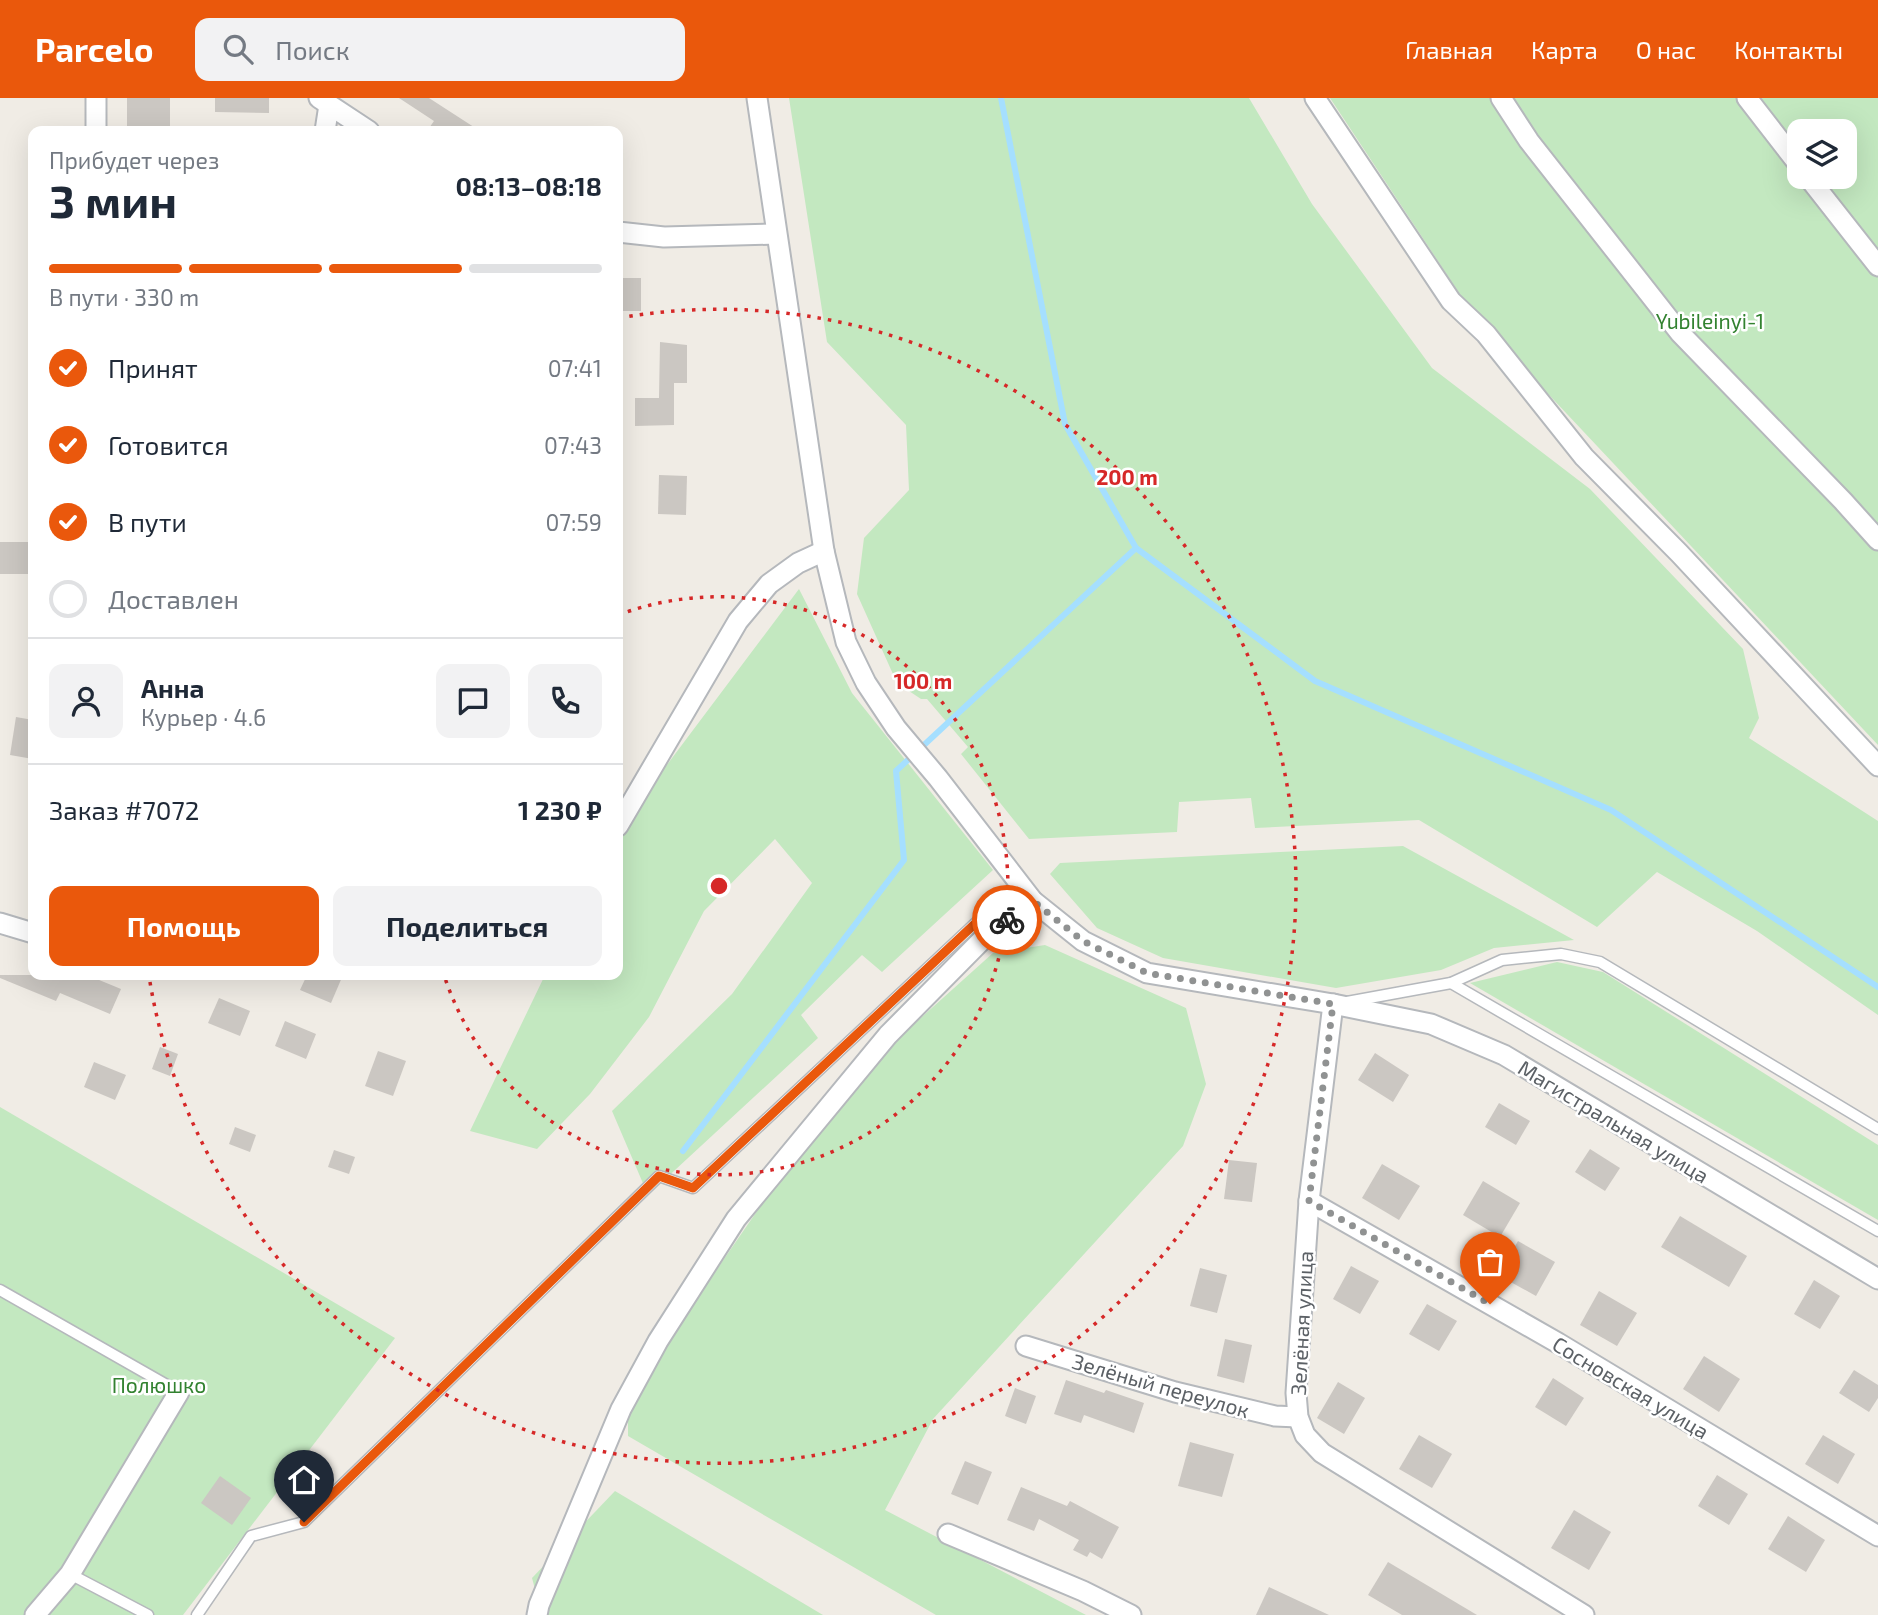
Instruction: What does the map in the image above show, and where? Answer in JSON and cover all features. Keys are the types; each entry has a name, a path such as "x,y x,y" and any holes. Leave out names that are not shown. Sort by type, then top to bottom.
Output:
{"street":[{"path":"96,98 96,126"},
{"name":"Магистральная улица","path":"757,98 824,551 846,642 866,683 896,728 1033,901 1083,941 1147,973 1333,1004 1431,1024 1504,1055 1878,1279"},
{"path":"1315,98 1451,300 1486,334 1584,457 1679,553 1878,766"},
{"path":"1501,98 1529,141 1680,333 1878,540"},
{"path":"1747,98 1787,150"},
{"path":"324,101 325,126"},
{"path":"324,101 362,126"},
{"path":"1817,189 1878,266"},
{"path":"623,233 664,237 776,234"},
{"path":"623,817 738,621 769,584 798,564 824,551"},
{"path":"537,1615 538,1605 621,1409 658,1341 736,1219 888,1035 983,939 1033,901"},
{"path":"0,923 28,931"},
{"name":"Зелёная улица","path":"1333,1004 1309,1201 1297,1355 1297,1417 1305,1436 1322,1453 1552,1607 1584,1615"},
{"name":"Сосновская улица","path":"1309,1201 1558,1343 1878,1536"},
{"name":"Зелёный переулок","path":"1026,1346 1175,1392 1275,1416 1297,1417"},
{"path":"35,1615 71,1574 179,1391"},
{"path":"948,1534 1083,1591 1131,1615"}],"lane":[{"path":"197,1615 251,1536 304,1522 659,1176 693,1188 980,919 1006,921"},
{"path":"1333,1004 1451,983 1502,960 1561,954 1600,962 1878,1129"},
{"path":"1451,983 1878,1231"},
{"path":"0,1290 179,1391"},
{"path":"71,1574 148,1615"}],"green space":[{"path":"789,98 1249,98 1312,204 1432,368 1590,489 1743,649 1759,718 1749,738 1878,821 1878,1015 1757,931 1657,872 1597,927 1419,820 1255,828 1251,798 1179,802 1177,832 1029,839 961,754 968,747 927,699 921,699 897,683 857,594 864,538 909,490 906,425 827,342"},
{"name":"Yubileinyi-1","path":"1330,98 1878,98 1878,745 1473,314"},
{"path":"799,589 852,693 993,870 882,972 862,955 801,1015 818,1038 648,1195 612,1111 732,994 812,883 775,839 704,911 649,1017 590,1094 537,1149 470,1131 543,980 623,980 623,823"},
{"path":"1403,846 1574,940 1494,948 1441,970 1336,988 1163,958 1097,928 1050,874 1060,863"},
{"path":"1045,945 1186,1008 1206,1084 1183,1146 933,1419 885,1510 1086,1615 936,1615 628,1436 628,1398 764,1201 904,1033 993,953"},
{"path":"1557,962 1603,972 1878,1145 1878,1220 1470,983"},
{"name":"Полюшко","path":"0,1107 395,1338 183,1615 0,1615"},
{"path":"615,1491 823,1615 542,1615 532,1578"}],"building":[{"path":"127,98 170,98 170,126 127,126"},
{"path":"215,98 269,98 269,113 215,112"},
{"path":"399,98 429,98 472,126 430,126 434,121"},
{"path":"623,278 641,278 641,311 623,311"},
{"path":"660,342 687,345 687,383 674,383 674,425 635,426 635,398 659,398"},
{"path":"659,475 687,476 686,515 658,514"},
{"path":"0,542 28,542 28,574 0,574"},
{"path":"16,717 28,719 28,758 10,755"},
{"path":"0,975 28,975 28,980 99,980 121,989 110,1014 60,993 56,1001 0,978"},
{"path":"305,980 341,980 331,1003 300,990"},
{"path":"219,998 250,1011 240,1036 208,1023"},
{"path":"285,1021 316,1034 306,1059 275,1046"},
{"path":"160,1047 178,1054 170,1076 152,1069"},
{"path":"378,1051 406,1061 393,1096 365,1086"},
{"path":"1375,1053 1409,1075 1393,1102 1358,1080"},
{"path":"94,1062 126,1075 115,1100 84,1087"},
{"path":"1499,1103 1530,1121 1516,1145 1485,1127"},
{"path":"235,1127 256,1135 250,1152 229,1144"},
{"path":"1590,1149 1620,1168 1605,1191 1575,1172"},
{"path":"334,1150 355,1157 349,1174 328,1167"},
{"path":"1229,1160 1257,1163 1252,1202 1224,1199"},
{"path":"1382,1164 1420,1186 1399,1220 1362,1198"},
{"path":"1483,1181 1520,1203 1500,1237 1463,1215"},
{"path":"1680,1216 1747,1256 1729,1287 1661,1247"},
{"path":"1518,1241 1555,1262 1536,1296 1498,1275"},
{"path":"1351,1266 1379,1281 1360,1314 1333,1299"},
{"path":"1200,1268 1227,1275 1217,1313 1190,1306"},
{"path":"1814,1280 1840,1296 1820,1329 1794,1314"},
{"path":"1599,1291 1637,1313 1617,1346 1580,1325"},
{"path":"1427,1304 1457,1321 1439,1351 1409,1334"},
{"path":"1225,1339 1252,1345 1244,1383 1217,1376"},
{"path":"1704,1356 1740,1379 1719,1412 1683,1389"},
{"path":"1854,1370 1878,1385 1878,1398 1869,1412 1839,1393"},
{"path":"1553,1378 1584,1398 1566,1426 1535,1407"},
{"path":"1066,1380 1144,1403 1134,1433 1084,1415 1081,1423 1054,1414"},
{"path":"1338,1382 1365,1398 1344,1434 1317,1418"},
{"path":"1015,1388 1036,1396 1026,1424 1005,1416"},
{"path":"1419,1435 1452,1454 1432,1488 1399,1469"},
{"path":"1823,1435 1855,1454 1838,1484 1805,1464"},
{"path":"1190,1442 1234,1454 1222,1497 1178,1486"},
{"path":"965,1461 992,1472 978,1505 951,1494"},
{"path":"1717,1475 1748,1494 1729,1525 1698,1506"},
{"path":"220,1476 251,1498 232,1525 201,1503"},
{"path":"1021,1487 1067,1506 1070,1501 1119,1527 1102,1559 1090,1552 1087,1557 1073,1550 1079,1540 1039,1519 1034,1531 1007,1520"},
{"path":"1574,1510 1611,1532 1589,1570 1551,1548"},
{"path":"1788,1516 1825,1540 1806,1572 1768,1549"},
{"path":"1388,1562 1477,1615 1402,1615 1368,1595"},
{"path":"1269,1587 1329,1615 1256,1615"}],"waterway":[{"path":"683,1151 904,860 896,771 1136,548 1065,424 1001,98"},
{"path":"1136,548 1315,681 1611,810 1878,987"}],"way so far":[{"path":"1007,920 1033,901 1083,941 1147,973 1333,1004 1309,1201 1490,1304"}],"route":[{"path":"304,1522 659,1176 693,1188 980,919 1007,920"}]}
